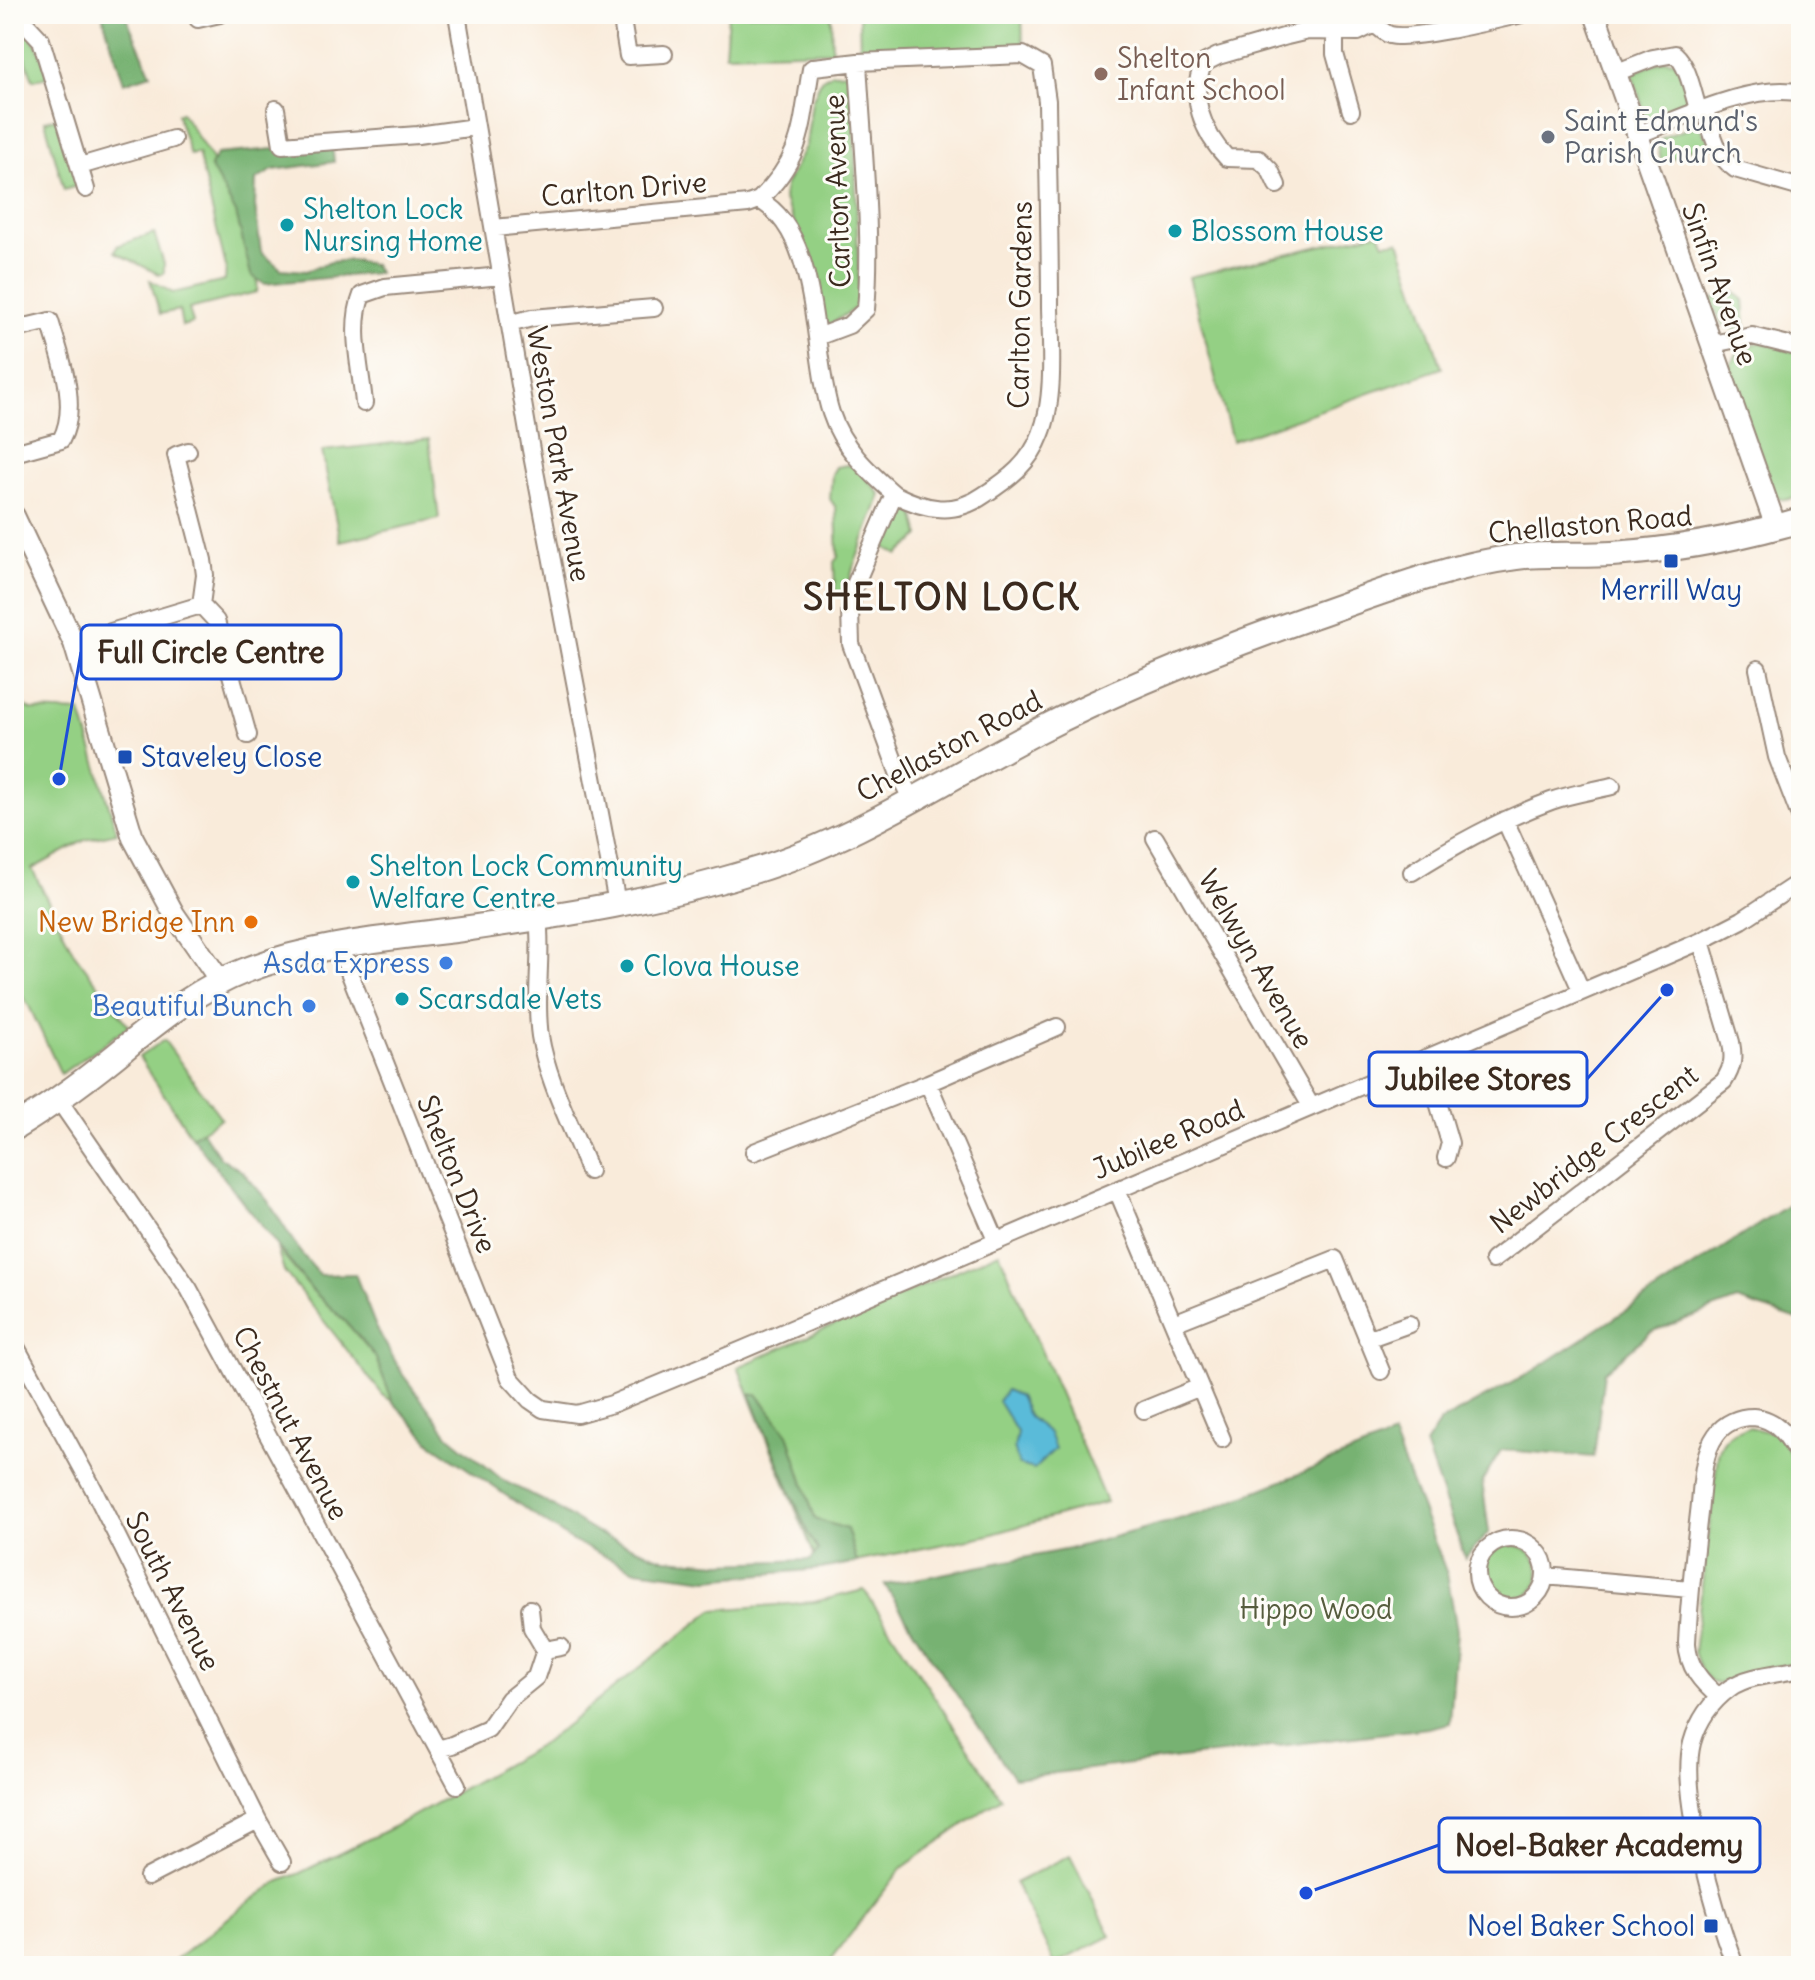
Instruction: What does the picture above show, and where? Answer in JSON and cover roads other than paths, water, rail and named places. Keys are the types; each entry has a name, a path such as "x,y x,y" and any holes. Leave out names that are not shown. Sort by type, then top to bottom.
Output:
{"main road":[{"name":"Chellaston Road","path":"14,1128 109,1061 157,1021 221,982 296,953 617,903 752,872 795,857 862,826 1036,732 1128,689 1308,618 1460,567 1521,556 1615,554 1670,549 1733,539 1801,520"}],"street":[{"path":"198,19 220,14"},
{"name":"Weston Park Avenue","path":"457,14 509,324 617,903"},
{"path":"621,14 628,56 664,54"},
{"path":"1277,185 1270,170 1259,159 1227,158 1218,149 1204,125 1195,92 1204,63 1218,56 1298,34 1358,32 1372,19 1387,34 1400,36 1475,26 1522,14"},
{"name":"Sinfin Avenue","path":"1595,14 1776,527"},
{"path":"14,20 27,25 41,40 86,189"},
{"path":"1335,32 1335,54 1351,111"},
{"path":"1615,73 1653,58 1675,54 1681,59 1721,156 1727,163 1735,169 1801,188"},
{"name":"Carlton Avenue","path":"894,494 849,450 835,422 802,261 794,236 772,207 759,200 783,174 799,146 811,69 858,62 1023,55 1042,66 1045,90"},
{"name":"Carlton Avenue","path":"817,337 849,325 866,309 865,190 858,62"},
{"name":"Carlton Gardens","path":"894,494 930,508 956,509 965,506 1004,483 1021,466 1041,435 1048,397 1051,348 1045,90"},
{"path":"1637,135 1754,93 1776,90 1801,93"},
{"path":"276,109 282,145 418,135 475,127"},
{"path":"80,166 173,139"},
{"name":"Carlton Drive","path":"494,228 748,204 759,200"},
{"path":"364,403 357,308 362,295 385,287 501,276"},
{"path":"509,324 532,318 654,308"},
{"path":"14,453 61,440 68,419 65,372 50,321 25,327"},
{"path":"1713,344 1752,336 1801,348"},
{"path":"188,451 176,455 203,560 205,575 201,605"},
{"path":"894,494 855,585 850,610 851,644 911,799"},
{"path":"14,516 74,643 133,838 174,914 221,982"},
{"path":"74,643 201,605"},
{"path":"201,605 216,621 248,735"},
{"path":"1758,669 1777,757 1801,819"},
{"path":"1412,872 1505,820 1554,800 1612,786"},
{"path":"1505,820 1581,990"},
{"name":"Welwyn Avenue","path":"1155,838 1311,1106"},
{"name":"Jubilee Road","path":"543,1409 577,1414 612,1404 1701,941 1742,920 1801,881"},
{"path":"538,917 541,942 538,980 540,1032 544,1053 589,1171"},
{"name":"Newbridge Crescent","path":"1493,1260 1724,1081 1734,1058 1701,941"},
{"name":"Shelton Drive","path":"341,945 503,1364 521,1391 543,1409"},
{"path":"754,1152 928,1083 1057,1027"},
{"path":"1425,1058 1450,1143 1446,1158"},
{"path":"928,1083 996,1240"},
{"name":"Chestnut Avenue","path":"58,1099 189,1289 457,1785"},
{"path":"1117,1190 1222,1439"},
{"path":"1174,1323 1335,1259 1381,1371"},
{"path":"1367,1339 1409,1324"},
{"name":"South Avenue","path":"14,1343 93,1488 258,1820 282,1862"},
{"path":"1144,1410 1200,1387"},
{"path":"1719,1697 1697,1676 1688,1658 1690,1589 1708,1453 1724,1427 1739,1419 1764,1419 1780,1427 1801,1460"},
{"path":"1511,1540 1527,1544 1538,1554 1545,1576 1544,1584 1531,1600 1517,1606 1501,1606 1482,1592 1477,1576 1480,1558 1490,1546 1511,1540"},
{"path":"1545,1576 1690,1589"},
{"path":"438,1749 488,1729 509,1699 536,1677 553,1649 532,1628 530,1609"},
{"path":"1735,1966 1695,1818 1690,1752 1697,1727 1719,1697 1741,1682 1801,1669"},
{"path":"148,1877 258,1820"}],"water":[{"path":"1006,1390 1019,1396 1029,1417 1049,1433 1055,1449 1034,1469 1019,1465 1014,1449 1017,1432 998,1401"}],"place":[{"name":"Shelton Infant School","path":"1101,74"},
{"name":"Saint Edmund's Parish Church","path":"1548,137"},
{"name":"Shelton Lock Nursing Home","path":"287,225"},
{"name":"Blossom House","path":"1175,231"},
{"name":"Merrill Way","path":"1671,561"},
{"name":"Staveley Close","path":"125,757"},
{"name":"Full Circle Centre","path":"59,779"},
{"name":"Shelton Lock Community Welfare Centre","path":"353,882"},
{"name":"New Bridge Inn","path":"251,922"},
{"name":"Asda Express","path":"446,963"},
{"name":"Clova House","path":"627,966"},
{"name":"Jubilee Stores","path":"1667,990"},
{"name":"Scarsdale Vets","path":"402,999"},
{"name":"Beautiful Bunch","path":"309,1006"},
{"name":"Noel-Baker Academy","path":"1306,1893"},
{"name":"Noel Baker School","path":"1711,1926"}],"district":[{"name":"SHELTON LOCK","path":"942,597"}],"park label":[{"name":"Hippo Wood","path":"1316,1609"}]}
